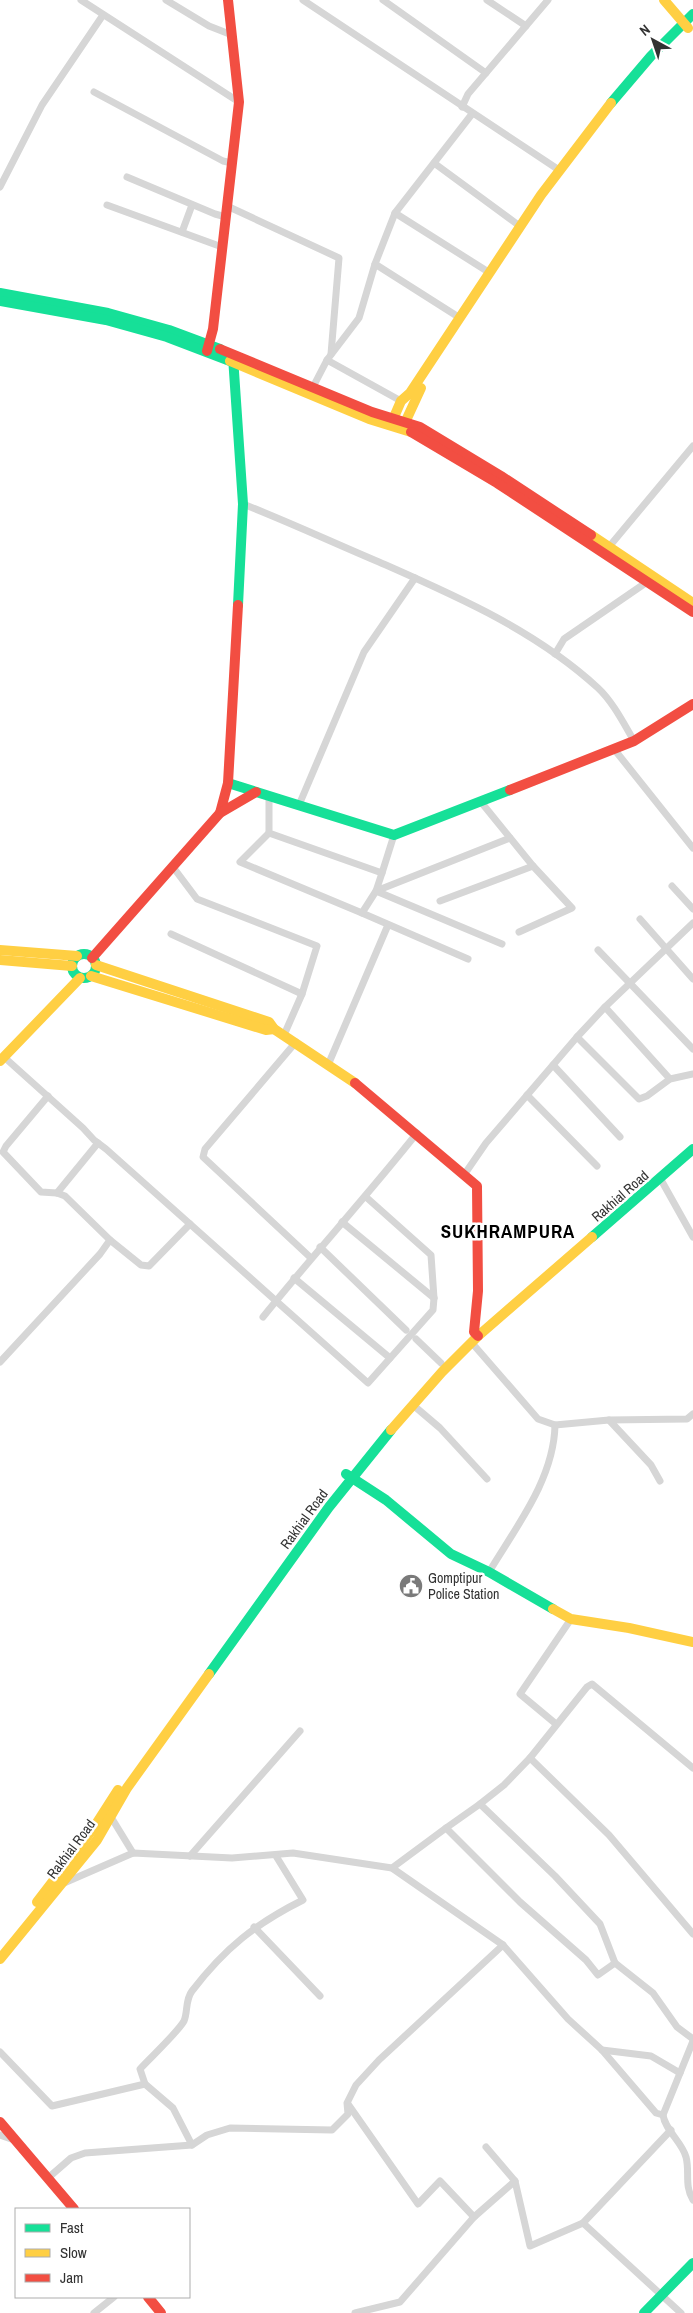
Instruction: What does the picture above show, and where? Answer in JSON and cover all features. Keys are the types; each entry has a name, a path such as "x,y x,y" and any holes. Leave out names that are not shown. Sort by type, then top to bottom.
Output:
{"street":[{"path":"81,0 239,102"},
{"path":"166,0 209,26 232,35"},
{"path":"208,348 213,329 239,102 228,0"},
{"path":"303,0 559,170"},
{"path":"383,0 486,73"},
{"path":"486,0 526,26"},
{"path":"462,107 468,94 548,0"},
{"path":"664,0 689,28"},
{"path":"392,422 401,401 410,393 436,360 558,184 584,149 671,44 689,28 693,14"},
{"path":"0,187 42,104 103,15"},
{"path":"404,426 415,397 460,318 559,170 660,47 689,28"},
{"path":"94,92 223,161 232,163"},
{"path":"313,387 329,357 359,318 375,264 395,213 472,114"},
{"path":"434,163 521,227"},
{"path":"127,177 192,205 226,217"},
{"path":"107,205 222,247"},
{"path":"182,232 192,205"},
{"path":"227,206 339,258 329,357"},
{"path":"395,213 490,273"},
{"path":"375,264 460,318"},
{"path":"0,293 108,313 169,330 208,348 313,387 404,426 497,483 693,612"},
{"path":"0,301 106,320 208,348"},
{"path":"329,357 401,401"},
{"path":"233,358 369,420 392,422"},
{"path":"220,813 228,783 243,504 233,358"},
{"path":"404,426 420,427 501,476 693,603"},
{"path":"608,548 693,446"},
{"path":"243,504 298,525 484,609 555,654 600,690 620,717 634,742"},
{"path":"299,805 364,652 414,578"},
{"path":"555,654 564,640 647,582"},
{"path":"228,783 394,835 634,742 692,705"},
{"path":"614,750 693,848"},
{"path":"256,792 220,813 173,866 94,962 85,977 2,1059 48,1096 98,1144 368,1382 433,1310 434,1298 431,1255 366,1197"},
{"path":"268,796 269,833 240,862 468,959"},
{"path":"480,802 533,866 572,908 519,932"},
{"path":"269,833 382,873"},
{"path":"362,913 376,891 394,835"},
{"path":"376,891 510,838"},
{"path":"173,866 197,898 317,946 302,994 284,1035"},
{"path":"440,901 533,866"},
{"path":"672,886 693,909"},
{"path":"376,891 502,944"},
{"path":"640,919 693,978"},
{"path":"464,1175 486,1143 577,1037 605,1007 632,984 693,923"},
{"path":"328,1065 388,925"},
{"path":"171,934 302,994"},
{"path":"0,950 77,956 85,954 94,962 269,1022 274,1029 328,1065 417,1133 477,1186 478,1291 475,1337 538,1419 555,1425 609,1420 687,1419 693,1414"},
{"path":"598,950 693,1049"},
{"path":"77,956 72,966 74,973 266,1030 274,1029"},
{"path":"0,960 72,966"},
{"path":"605,1007 670,1079"},
{"path":"577,1037 639,1099 647,1096 670,1079 693,1074"},
{"path":"296,1042 205,1149 203,1157 312,1258"},
{"path":"554,1065 620,1137"},
{"path":"527,1095 597,1166"},
{"path":"48,1096 3,1152 41,1192 57,1193 65,1196 110,1240 142,1265 149,1266 190,1224"},
{"path":"263,1316 320,1247 366,1197 417,1133"},
{"name":"Rakhial Road","path":"0,1959 97,1840 127,1788 348,1476 475,1337 693,1141"},
{"path":"57,1193 98,1144"},
{"name":"Rakhial Road","path":"0,1949 93,1829 122,1784 348,1476 442,1363 475,1337 693,1150"},
{"path":"660,1178 693,1237"},
{"path":"342,1222 434,1298"},
{"path":"0,1362 104,1249 110,1240"},
{"path":"320,1247 406,1330"},
{"path":"294,1278 390,1358"},
{"path":"416,1339 442,1363"},
{"path":"413,1405 440,1428 486,1479"},
{"path":"609,1420 651,1465 660,1481"},
{"path":"489,1572 536,1495 554,1446 555,1425"},
{"path":"348,1476 386,1500 451,1554 489,1572 572,1619 630,1628 693,1642"},
{"path":"556,1724 520,1694 572,1619"},
{"path":"392,1868 504,1785 530,1758 556,1724 592,1684 693,1768"},
{"path":"190,1856 300,1731"},
{"path":"530,1758 609,1835 693,1934"},
{"path":"480,1804 555,1876 600,1924 616,1963 653,1993 677,2027 693,2040 662,2115 686,2157 688,2190 693,2200"},
{"path":"111,1817 133,1853"},
{"path":"446,1828 520,1902 586,1960 598,1975 616,1963"},
{"path":"61,1884 133,1853 232,1858 276,1856 293,1853 392,1868 503,1945 568,2019 602,2050 656,2113 662,2115"},
{"path":"192,2145 172,2108 145,2084 140,2069 184,2021 190,1994 228,1950 270,1916 303,1900 276,1856"},
{"path":"254,1928 320,1996"},
{"path":"48,2178 71,2158 85,2153 192,2145 207,2136 230,2128 332,2130 348,2114 347,2103 356,2086 379,2060 503,1945"},
{"path":"602,2050 651,2056 680,2072"},
{"path":"0,2052 52,2106 145,2084"},
{"path":"347,2103 418,2204 440,2181 474,2217"},
{"path":"0,2122 73,2208"},
{"path":"486,2146 514,2181 530,2246 583,2224 671,2130"},
{"path":"0,2135 16,2141"},
{"path":"356,2313 400,2302 474,2217 514,2181"},
{"path":"583,2224 681,2313"},
{"path":"644,2313 693,2263"},
{"path":"94,2313 113,2298"},
{"path":"149,2298 162,2313"}],"traffic: fast":[{"path":"611,103 651,56 693,14"},
{"path":"0,293 108,313 169,330 220,349"},
{"path":"0,301 106,320 167,337 230,361"},
{"path":"233,357 243,504 238,605"},
{"path":"228,783 394,835 510,790"},
{"path":"84,954 89,955 95,961 96,966 95,971 89,977 84,978 79,977 73,971 72,966 73,961 79,955 84,954"},
{"path":"592,1237 693,1149"},
{"path":"209,1674 329,1507 391,1430"},
{"path":"346,1474 386,1500 451,1554 489,1572 553,1609"},
{"path":"644,2313 693,2263"}],"traffic: slow":[{"path":"664,0 688,28"},
{"path":"391,424 401,401 410,393 541,195 611,103"},
{"path":"230,361 369,419 411,432"},
{"path":"403,427 421,388"},
{"path":"591,535 693,603"},
{"path":"0,950 77,956"},
{"path":"0,960 72,966"},
{"path":"96,965 269,1022 274,1029 355,1083"},
{"path":"91,976 266,1030 274,1029"},
{"path":"0,1061 80,978"},
{"path":"391,1430 442,1372 478,1336 592,1237"},
{"path":"553,1609 571,1619 629,1628 693,1642"},
{"path":"0,1959 97,1840 127,1788 209,1674"},
{"path":"37,1902 93,1829 118,1790"}],"traffic: jam":[{"path":"207,351 213,329 239,102 228,0"},
{"path":"220,349 372,412 420,427 501,476 591,535"},
{"path":"411,432 497,483 693,612"},
{"path":"220,813 228,783 238,605"},
{"path":"510,790 634,741 693,704"},
{"path":"92,958 220,813 256,792"},
{"path":"355,1083 477,1186 478,1291 474,1332 478,1336"},
{"path":"0,2122 73,2208"},
{"path":"149,2298 161,2313"}],"place":[{"name":"Gomptipur Police Station","path":"411,1586"}],"district":[{"name":"SUKHRAMPURA","path":"508,1231"}]}
